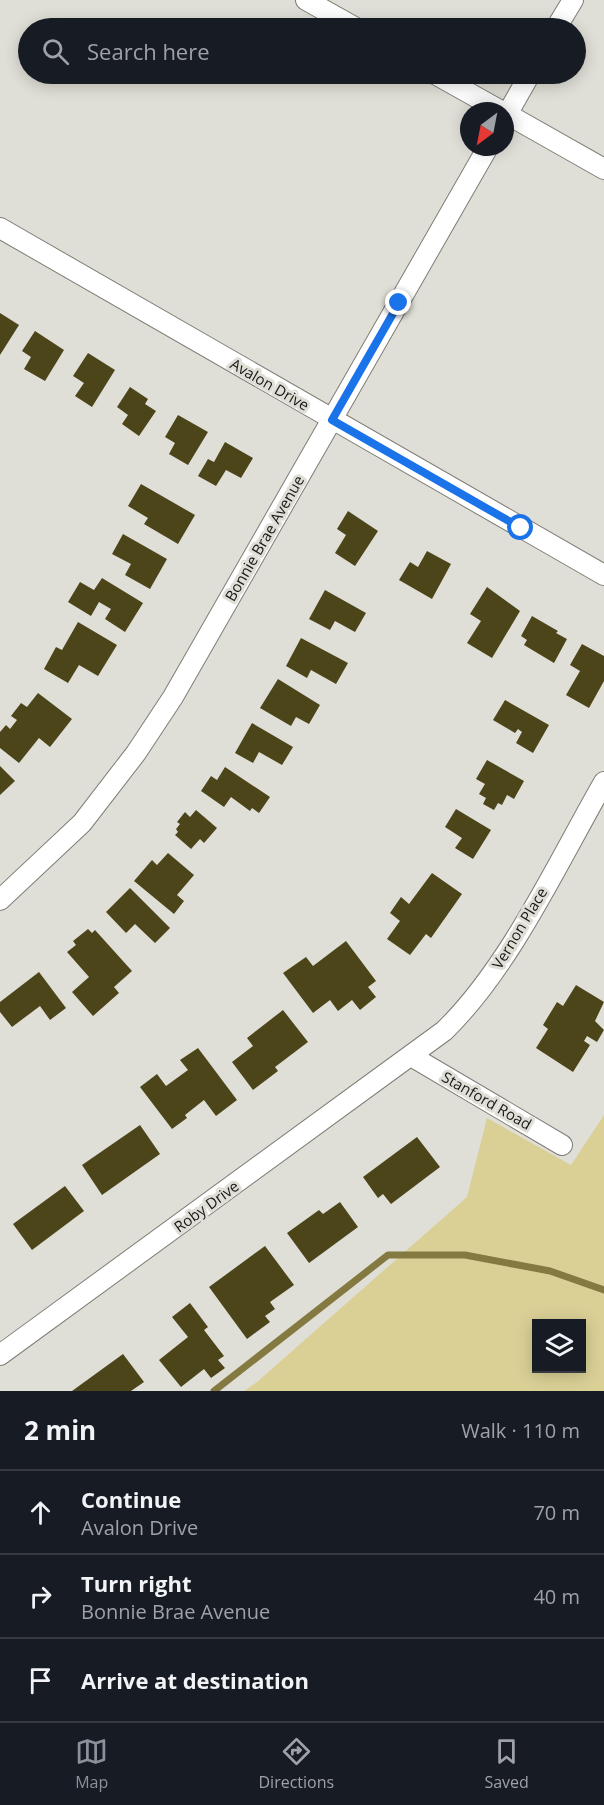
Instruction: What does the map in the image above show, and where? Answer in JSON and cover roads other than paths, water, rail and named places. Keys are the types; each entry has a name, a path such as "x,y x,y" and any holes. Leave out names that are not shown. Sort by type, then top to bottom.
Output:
{"street":[{"path":"306,0 338,18"},
{"path":"562,18 573,0"},
{"path":"452,84 484,102"},
{"path":"512,102 524,84"},
{"path":"514,119 604,169"},
{"name":"Bonnie Brae Avenue","path":"0,900 82,823 136,753 173,697 483,156"},
{"name":"Avalon Drive","path":"0,228 604,575"},
{"name":"Vernon Place","path":"411,1056 444,1031 477,996 511,944 604,782"},
{"name":"Stanford Road","path":"411,1056 562,1145"},
{"name":"Roby Drive","path":"0,1355 411,1056"}],"waterway":[{"path":"214,1391 388,1255 465,1255 550,1271 604,1290"}]}
